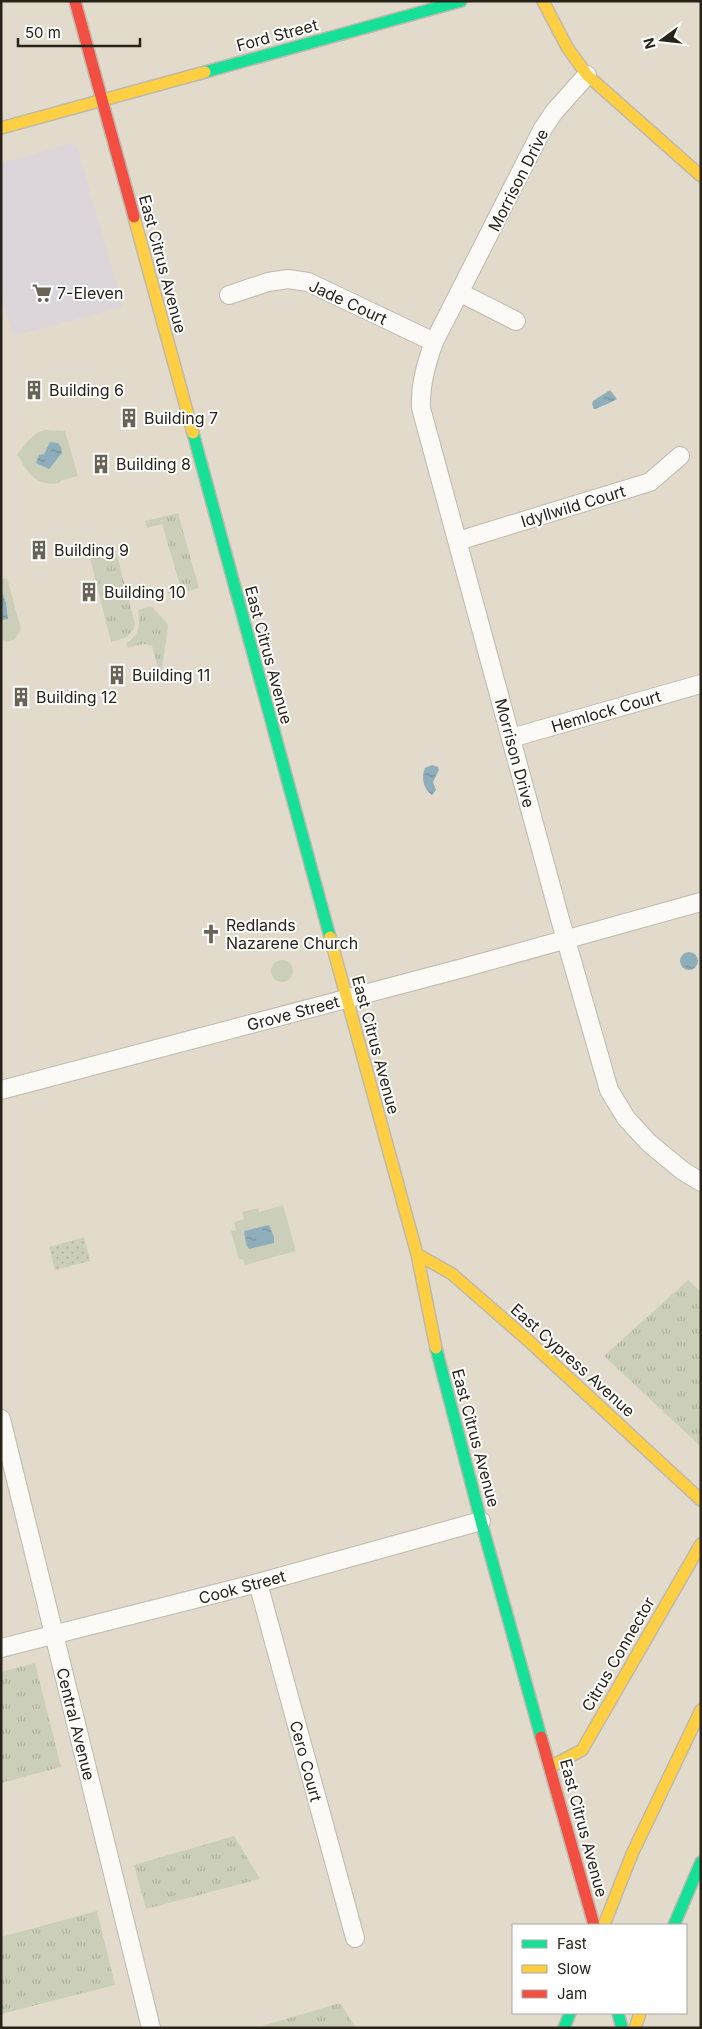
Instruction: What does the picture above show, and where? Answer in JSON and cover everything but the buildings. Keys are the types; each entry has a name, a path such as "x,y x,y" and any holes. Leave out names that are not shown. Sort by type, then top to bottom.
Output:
{"main road":[{"name":"East Citrus Avenue","path":"75,1 417,1254 433,1336 481,1521 594,1924"},
{"name":"Ford Street","path":"1,128 461,1"},
{"path":"543,1 563,41 587,75 701,176"},
{"name":"East Cypress Avenue","path":"417,1254 447,1269 531,1342 701,1500"},
{"name":"Citrus Connector","path":"550,1767 582,1750 701,1544"},
{"path":"604,1924 632,1854 701,1710"},
{"path":"674,1924 701,1862"},
{"path":"565,2027 570,2014"},
{"path":"618,2014 622,2028"},
{"path":"635,2028 640,2014"}],"street":[{"name":"Morrison Drive","path":"587,75 554,112 542,130 461,293 434,342 424,373 420,394 421,408 566,940 609,1090 626,1118 649,1143 683,1171 701,1182"},
{"name":"Jade Court","path":"229,295 268,282 288,278 308,282 434,342"},
{"path":"461,293 516,321"},
{"name":"Idyllwild Court","path":"458,541 650,482 680,456"},
{"name":"Hemlock Court","path":"512,738 701,684"},
{"name":"Grove Street","path":"1,1090 566,940 701,902"},
{"name":"Central Avenue","path":"1,1419 151,2028"},
{"name":"Cook Street","path":"1,1648 258,1583 481,1521"},
{"name":"Cero Court","path":"258,1583 355,1938"}],"shaded area":[{"path":"69,144 75,145 78,149 123,307 13,336 1,293 1,163"}],"green space":[{"path":"46,430 65,431 78,476 60,481 60,483 44,483 39,481 25,468 17,455 33,436"},
{"path":"178,513 199,588 178,594 168,593 169,588 180,585 162,524 147,528 145,521"},
{"path":"115,548 135,624 129,635 111,642 89,554"},
{"path":"7,578 21,629 15,639 8,642 1,640 1,579"},
{"path":"151,606 167,623 168,627 161,675 158,679 157,676 160,675 152,646 144,644 128,648 126,643 134,637 138,629 138,610"},
{"path":"282,960 290,963 293,971 290,979 282,982 274,979 271,971 274,963"},
{"path":"283,1205 296,1251 245,1265 243,1259 239,1260 231,1231 236,1230 234,1222 244,1219 242,1212 258,1208 259,1212"},
{"path":"84,1237 90,1261 55,1270 49,1247"},
{"path":"688,1280 701,1292 701,1447 604,1356"},
{"path":"35,1663 61,1767 1,1783 1,1672"},
{"path":"234,1836 260,1879 146,1909 134,1865"},
{"path":"97,1911 115,1985 1,2014 1,1937"},
{"path":"340,2003 356,2028 255,2028"}],"water":[{"path":"610,390 617,399 594,409 593,401"},
{"path":"50,442 58,443 62,453 49,469 36,463 39,455 44,454"},
{"path":"1,590 6,603 8,619 1,620"},
{"path":"432,765 438,767 439,770 433,782 436,790 432,795 425,786 423,778 425,768"},
{"path":"689,952 695,955 698,961 695,967 689,970 683,967 680,961 683,955"},
{"path":"269,1225 274,1237 274,1243 249,1249 246,1244 244,1231"}],"traffic: fast":[{"path":"205,72 461,1"},
{"path":"193,433 330,937"},
{"path":"436,1348 481,1521 541,1737"},
{"path":"674,1924 701,1862"},
{"path":"564,2028 570,2014"},
{"path":"618,2014 622,2028"}],"traffic: slow":[{"path":"543,1 567,47 587,75 701,176"},
{"path":"1,128 205,72"},
{"path":"134,217 193,433"},
{"path":"330,937 417,1254 436,1348"},
{"path":"417,1254 452,1274 531,1343 701,1500"},
{"path":"550,1767 582,1750 701,1544"},
{"path":"604,1924 632,1854 701,1710"},
{"path":"635,2028 640,2014"}],"traffic: jam":[{"path":"75,1 134,217"},
{"path":"541,1737 594,1924"}],"place":[{"name":"7-Eleven","path":"42,293"},
{"name":"Building 6","path":"34,390"},
{"name":"Building 7","path":"129,418"},
{"name":"Building 8","path":"101,464"},
{"name":"Building 9","path":"39,550"},
{"name":"Building 10","path":"89,592"},
{"name":"Building 11","path":"117,675"},
{"name":"Building 12","path":"21,697"},
{"name":"Redlands Nazarene Church","path":"211,934"}]}
